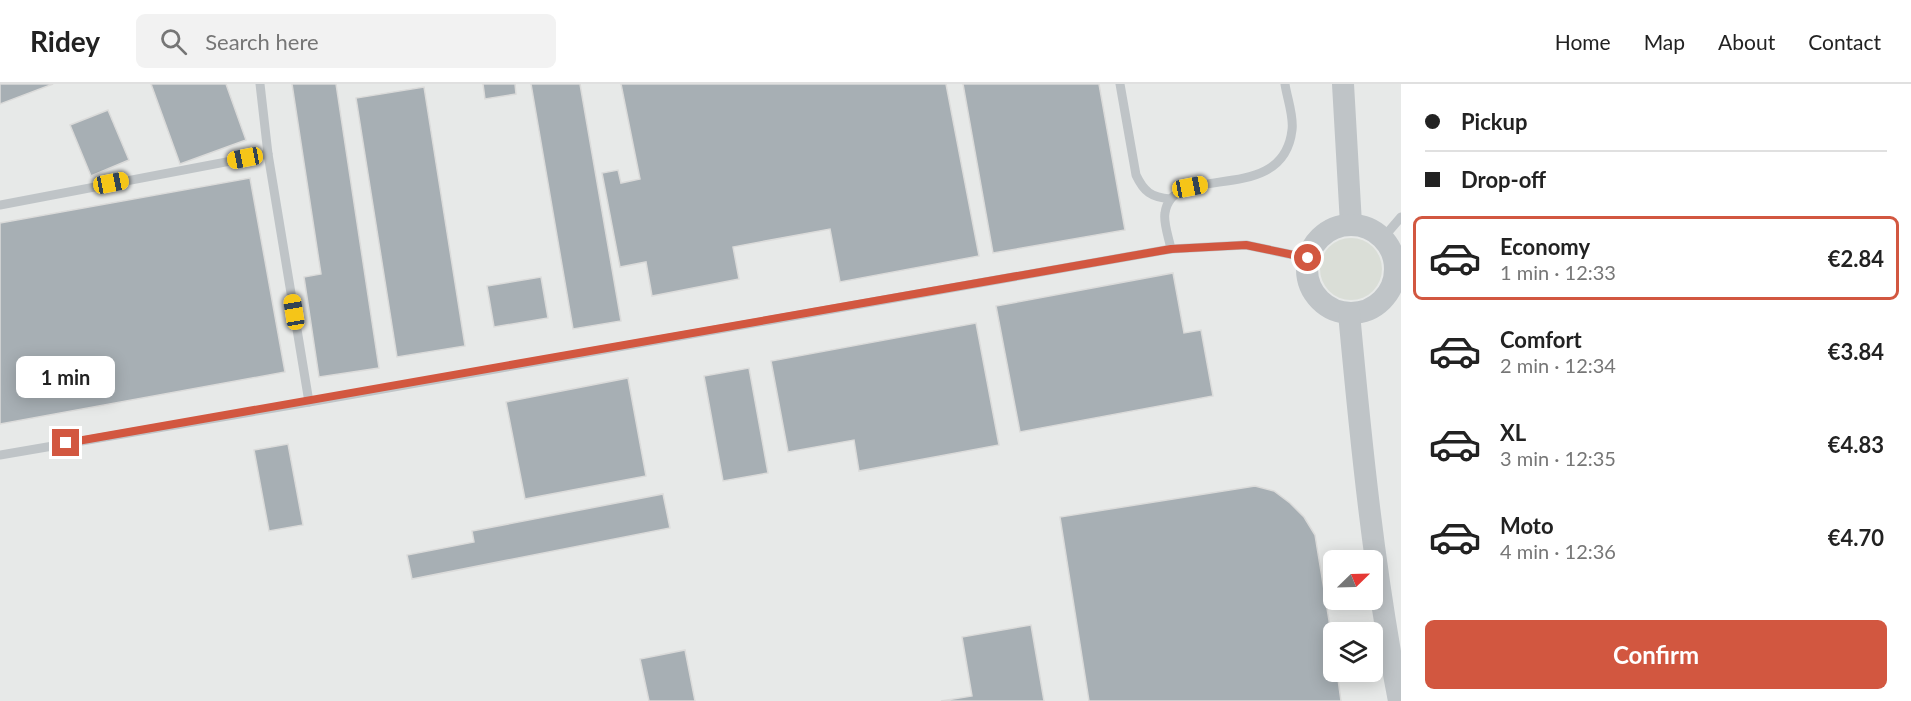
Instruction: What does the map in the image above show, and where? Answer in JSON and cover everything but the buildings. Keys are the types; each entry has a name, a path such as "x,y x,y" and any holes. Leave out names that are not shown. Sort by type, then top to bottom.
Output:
{"street":[{"path":"1343,84 1351,224"},
{"path":"1351,224 1362,226 1383,238 1390,248 1398,274 1388,294 1380,303 1371,309 1349,313 1325,304 1316,295 1310,284 1308,258 1314,245 1323,234 1336,227 1351,224"},
{"path":"1349,313 1363,475 1386,638 1399,701"}],"lane":[{"path":"260,84 268,154 309,402"},
{"path":"1120,84 1136,175 1143,189 1154,198 1170,199 1190,187 1262,174 1279,163 1289,146 1292,127 1285,84"},
{"path":"0,205 268,154"},
{"path":"1170,199 1165,213 1171,249"},
{"path":"1383,238 1401,217"},
{"path":"0,455 1171,249 1246,245 1308,258"}],"shaded area":[{"path":"0,84 1401,84 1401,701 0,701"},
{"path":"1345,238 1357,238 1373,247 1380,257 1382,269 1380,281 1373,291 1357,300 1345,300 1334,295 1325,286 1320,275 1320,263 1325,252 1334,243"}],"route":[{"path":"66,443 1171,249 1246,245 1308,258"}]}
